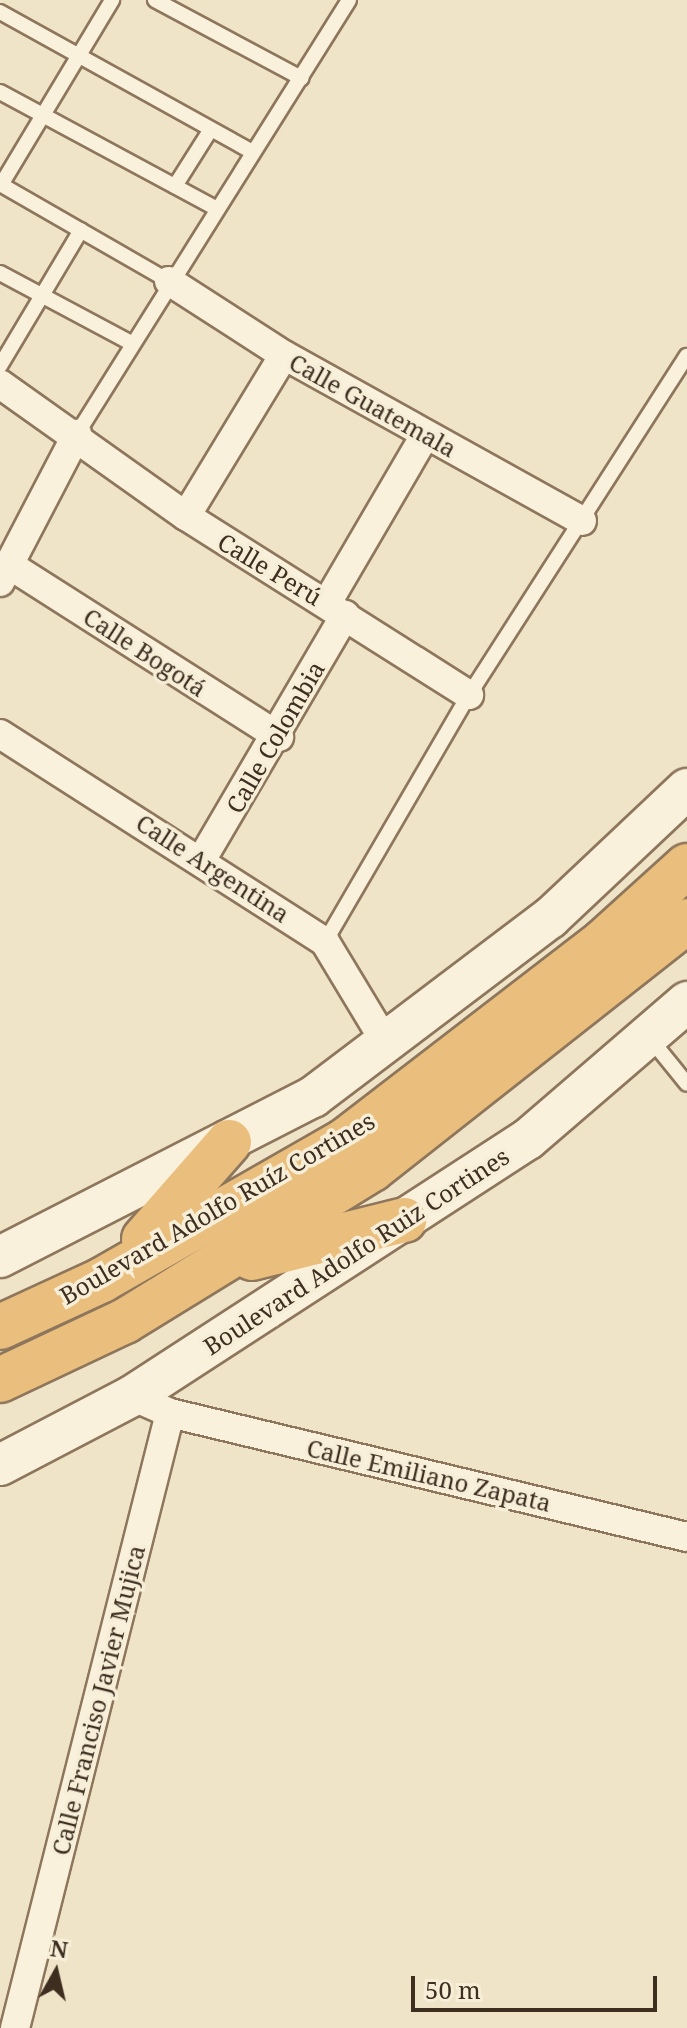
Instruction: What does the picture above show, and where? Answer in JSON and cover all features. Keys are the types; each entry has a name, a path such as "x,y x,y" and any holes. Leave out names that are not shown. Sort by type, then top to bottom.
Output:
{"highway":[{"name":"Boulevard Adolfo Ruíz Cortines","path":"0,1327 102,1280 346,1140 604,941 687,866"},
{"name":"Boulevard Adolfo Ruíz Cortines","path":"0,1380 125,1321 384,1161 687,921"},
{"path":"102,1280 229,1142"},
{"path":"211,1268 404,1220"}],"main road":[{"path":"0,1257 313,1097 550,918 687,789"},
{"name":"Boulevard Adolfo Ruiz Cortines","path":"0,1465 132,1396 528,1139 687,1002"}],"street":[{"name":"Calle Guatemala","path":"169,281 284,355 582,521"},
{"path":"186,516 284,355"},
{"name":"Calle Perú","path":"0,384 77,434 186,516 469,695"},
{"path":"5,574 77,434"},
{"name":"Calle Colombia","path":"202,859 279,737 336,609 425,435"},
{"name":"Calle Bogotá","path":"5,574 279,737"},
{"name":"Calle Argentina","path":"0,734 202,859 325,942 386,1043"},
{"path":"132,1396 170,1413"},
{"name":"Calle Emiliano Zapata","path":"170,1413 687,1537"},
{"name":"Calle Franciso Javier Mujica","path":"15,2028 170,1413"}],"lane":[{"path":"112,0 0,184 169,281"},
{"path":"155,0 301,78"},
{"path":"77,434 129,342 347,4 330,0"},
{"path":"0,12 253,152"},
{"path":"0,92 217,209"},
{"path":"175,186 211,129"},
{"path":"0,366 81,230"},
{"path":"0,273 129,342"},
{"path":"325,942 469,695 687,356"},
{"path":"648,1036 687,1084"}]}
